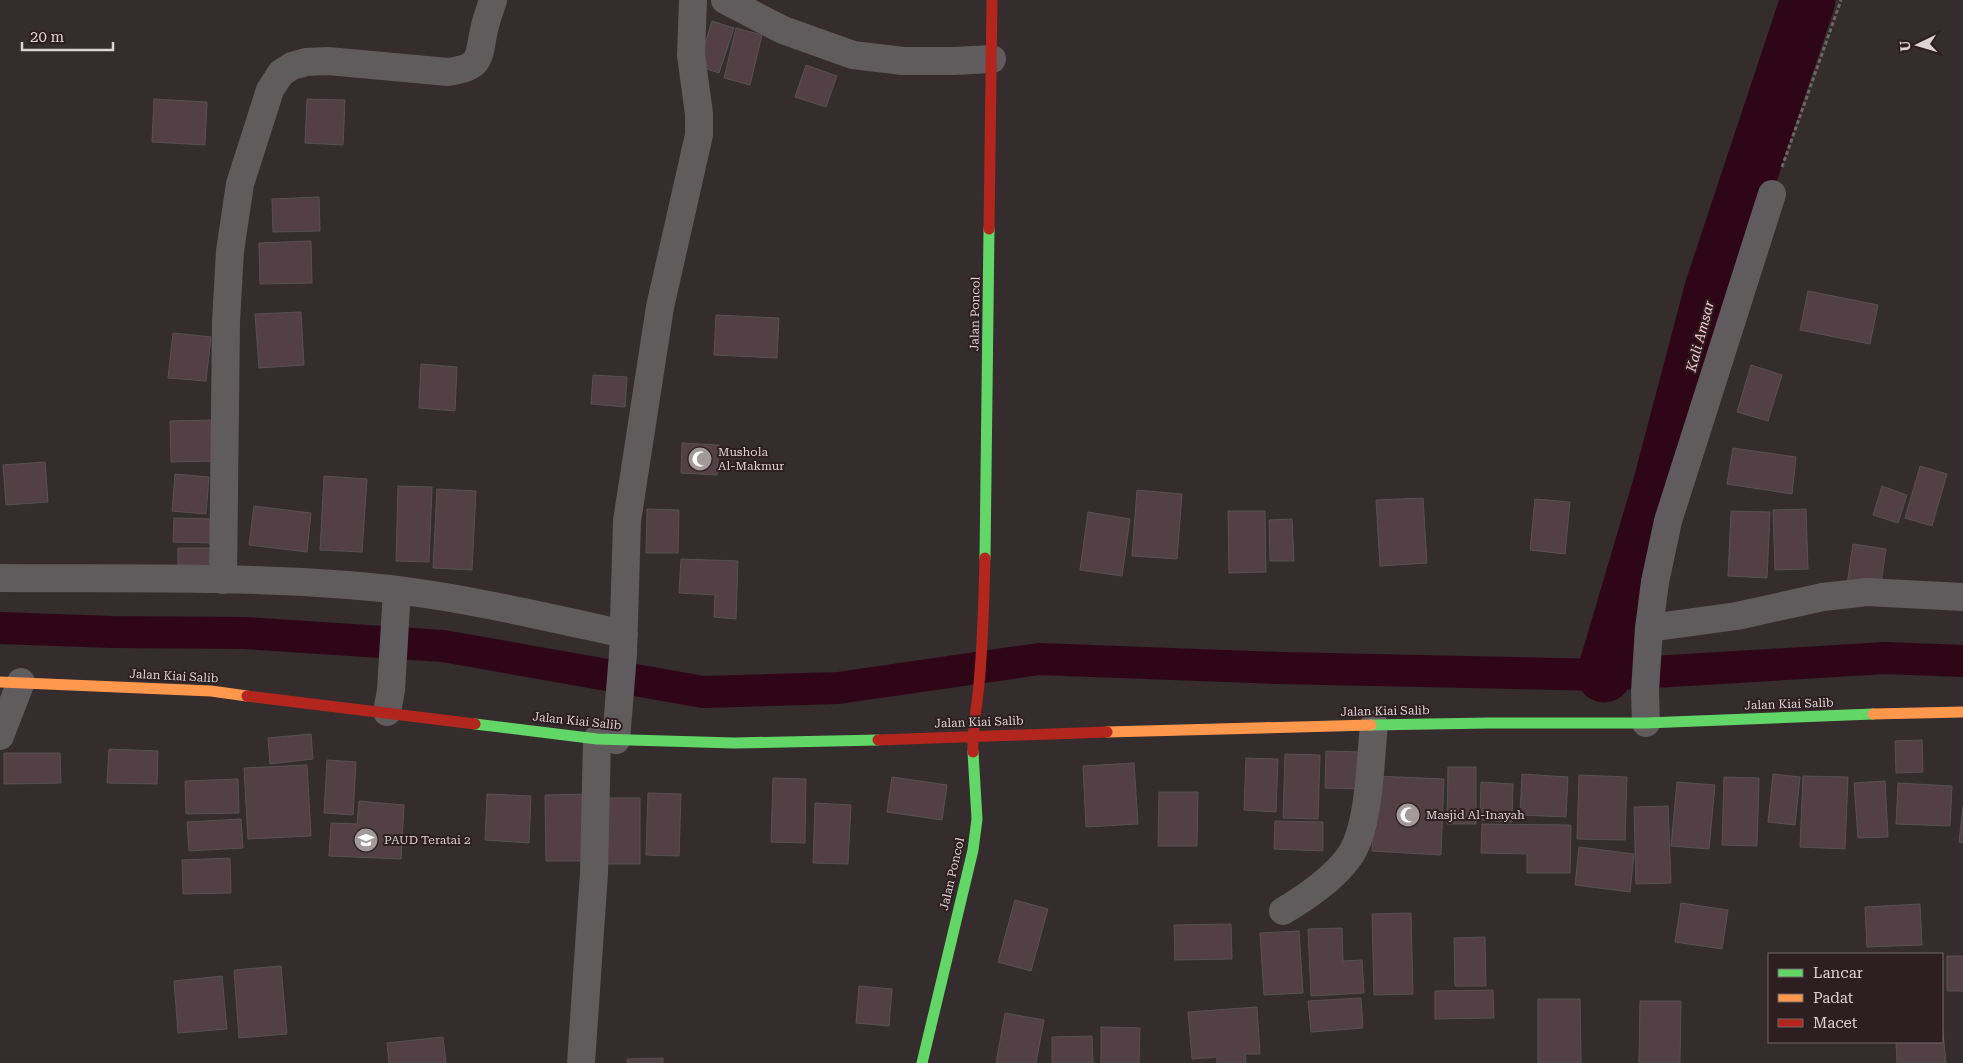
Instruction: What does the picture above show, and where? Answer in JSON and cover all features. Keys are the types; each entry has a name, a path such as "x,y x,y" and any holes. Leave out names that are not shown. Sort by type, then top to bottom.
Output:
{"street":[{"path":"223,580 226,322 230,251 240,184 270,90 280,73 292,66 306,62 328,61 448,72 463,70 474,63 481,54 484,30 493,0"},
{"path":"581,1063 594,873 607,739 618,708 624,644 627,521 660,307 699,135 699,114 691,55 693,0"},
{"path":"725,0 782,30 854,56 902,61 953,61 992,58"},
{"name":"Jalan Poncol","path":"922,1063 973,850 977,819 972,736 979,688 984,628 992,0"},
{"path":"1646,723 1649,633 1655,582 1668,521 1772,194"},
{"path":"0,578 223,580 348,585 397,590 474,602 624,644"},
{"path":"389,701 397,590"},
{"path":"1649,633 1823,597 1867,592 1963,597"},
{"path":"0,736 11,682"},
{"name":"Jalan Kiai Salib","path":"11,682 389,701 607,739 734,743 799,743 972,736 1374,725 1646,723 1963,712"},
{"path":"1283,911 1326,881 1351,854 1361,830 1366,802 1374,725"}],"path":[{"path":"1772,194 1841,0"}],"building":[{"path":"712,21 734,28 719,73 698,66"},
{"path":"736,28 762,35 750,85 724,78"},
{"path":"806,65 837,76 826,107 795,97"},
{"path":"154,99 207,102 205,145 152,142"},
{"path":"307,99 345,100 343,145 305,143"},
{"path":"319,197 320,231 273,232 272,199"},
{"path":"311,241 312,283 260,284 259,243"},
{"path":"1808,291 1878,305 1870,344 1800,330"},
{"path":"301,312 304,365 259,368 255,314"},
{"path":"716,315 779,318 777,358 714,355"},
{"path":"173,333 211,337 206,381 168,378"},
{"path":"421,364 457,367 455,411 419,408"},
{"path":"1751,365 1782,375 1768,421 1737,412"},
{"path":"593,375 627,377 625,407 591,404"},
{"path":"213,420 214,461 171,462 170,421"},
{"name":"Mushola Al-Makmur","path":"682,443 719,445 717,475 681,473"},
{"path":"1733,448 1796,457 1792,494 1727,484"},
{"path":"45,462 48,502 6,505 3,465"},
{"path":"1920,466 1947,474 1932,526 1905,518"},
{"path":"175,474 209,477 206,514 172,511"},
{"path":"324,476 367,479 362,552 320,550"},
{"path":"398,486 432,487 429,562 396,561"},
{"path":"1882,486 1907,495 1898,523 1873,515"},
{"path":"437,489 476,491 472,570 433,568"},
{"path":"1137,490 1182,494 1177,559 1132,556"},
{"path":"1423,498 1427,563 1380,566 1376,500"},
{"path":"1535,499 1570,502 1565,554 1530,550"},
{"path":"254,506 311,513 307,552 249,545"},
{"path":"647,509 679,510 678,553 646,553"},
{"path":"1806,509 1808,569 1775,570 1773,510"},
{"path":"1228,511 1265,511 1266,572 1229,573"},
{"path":"1731,511 1770,512 1767,578 1728,576"},
{"path":"1088,512 1130,519 1122,576 1080,570"},
{"path":"174,518 214,519 213,543 173,542"},
{"path":"1292,519 1294,561 1270,561 1269,520"},
{"path":"1853,544 1886,549 1880,590 1847,585"},
{"path":"178,548 210,548 211,568 178,568"},
{"path":"681,559 738,561 736,619 714,617 715,595 679,593"},
{"path":"311,734 313,759 270,764 268,738"},
{"path":"1922,740 1923,772 1896,773 1895,741"},
{"path":"109,749 158,751 157,784 107,783"},
{"path":"1326,751 1361,752 1361,789 1325,788"},
{"path":"4,753 60,753 61,783 4,784"},
{"path":"1285,754 1320,755 1318,819 1283,818"},
{"path":"1246,758 1278,759 1276,812 1244,810"},
{"path":"327,760 356,762 353,815 324,813"},
{"path":"1134,763 1138,824 1086,827 1083,766"},
{"path":"307,765 311,836 248,839 244,768"},
{"path":"1448,767 1476,767 1476,824 1447,824"},
{"path":"1522,774 1568,777 1566,817 1520,815"},
{"path":"1773,774 1800,777 1795,825 1768,822"},
{"path":"1579,775 1627,777 1625,840 1577,839"},
{"name":"Masjid Al-Inayah","path":"1375,776 1444,779 1441,855 1372,851"},
{"path":"1803,776 1848,777 1845,849 1800,847"},
{"path":"892,777 947,785 942,820 887,812"},
{"path":"1724,777 1759,778 1757,846 1722,845"},
{"path":"773,778 806,779 805,843 771,842"},
{"path":"238,779 239,813 186,814 185,781"},
{"path":"1885,781 1888,837 1858,838 1854,783"},
{"path":"1481,782 1513,784 1512,822 1480,820"},
{"path":"1677,782 1715,785 1709,849 1671,846"},
{"path":"1898,783 1952,786 1950,826 1896,824"},
{"path":"1159,792 1198,792 1197,846 1158,846"},
{"path":"648,793 681,794 679,856 646,855"},
{"path":"487,794 531,796 529,843 485,840"},
{"path":"590,794 590,861 546,861 545,795"},
{"path":"600,798 640,798 640,864 601,864"},
{"name":"PAUD Teratai 2","path":"359,801 404,805 401,859 329,856 331,823 357,824"},
{"path":"815,803 851,805 848,864 813,863"},
{"path":"1668,806 1671,883 1636,884 1634,807"},
{"path":"1963,806 1963,843 1959,842"},
{"path":"241,819 243,848 189,851 187,822"},
{"path":"1275,821 1323,822 1323,851 1274,849"},
{"path":"1482,824 1571,825 1570,873 1527,873 1527,854 1481,853"},
{"path":"1579,847 1634,854 1630,892 1575,885"},
{"path":"230,858 231,893 183,894 182,860"},
{"path":"1015,900 1048,909 1031,971 998,962"},
{"path":"1681,903 1728,910 1722,949 1675,942"},
{"path":"1920,904 1922,945 1867,947 1865,907"},
{"path":"1411,913 1413,994 1374,995 1372,914"},
{"path":"1231,924 1232,959 1175,960 1174,925"},
{"path":"1342,928 1343,961 1362,960 1364,993 1311,996 1308,929"},
{"path":"1299,931 1303,993 1264,995 1260,933"},
{"path":"1485,937 1486,986 1455,986 1454,938"},
{"path":"1947,956 1963,956 1963,991 1947,991"},
{"path":"281,966 287,1034 239,1038 234,970"},
{"path":"222,976 227,1029 178,1033 174,981"},
{"path":"859,986 892,989 889,1026 856,1023"},
{"path":"1493,990 1494,1018 1435,1019 1435,991"},
{"path":"1361,998 1363,1028 1311,1032 1308,1001"},
{"path":"1538,999 1580,999 1581,1063 1538,1063"},
{"path":"1640,1001 1681,1001 1680,1063 1639,1063"},
{"path":"1257,1007 1260,1054 1245,1054 1246,1063 1217,1063 1217,1057 1192,1059 1188,1012"},
{"path":"1005,1013 1044,1020 1036,1063 996,1063"},
{"path":"1101,1027 1140,1028 1139,1063 1101,1063"},
{"path":"1943,1033 1946,1063 1897,1063 1896,1043 1943,1043"},
{"path":"1092,1036 1093,1063 1052,1063 1052,1037"},
{"path":"443,1037 446,1063 389,1063 387,1043"},
{"path":"663,1058 663,1063 627,1063 627,1059"}],"waterway":[{"name":"Kali Amsar","path":"1604,675 1660,486 1712,289 1808,0"},
{"path":"0,628 112,632 244,633 443,646 703,692 838,688 1039,659 1280,668 1604,675 1885,658 1963,661"}],"traffic: fast":[{"path":"985,558 989,229"},
{"path":"1371,725 1646,723 1873,714"},
{"path":"475,724 597,739 734,743 878,740"},
{"path":"922,1063 973,850 977,819 973,752"}],"traffic: slow":[{"path":"0,682 211,691 247,696"},
{"path":"1873,714 1963,712"},
{"path":"1107,732 1371,725"}],"traffic: jam":[{"path":"989,229 992,0"},
{"path":"973,752 984,605 985,558"},
{"path":"247,696 475,724"},
{"path":"878,740 1107,732"}],"place":[{"name":"Mushola Al-Makmur","path":"700,459"},
{"name":"Masjid Al-Inayah","path":"1408,815"},
{"name":"PAUD Teratai 2","path":"366,840"}]}
